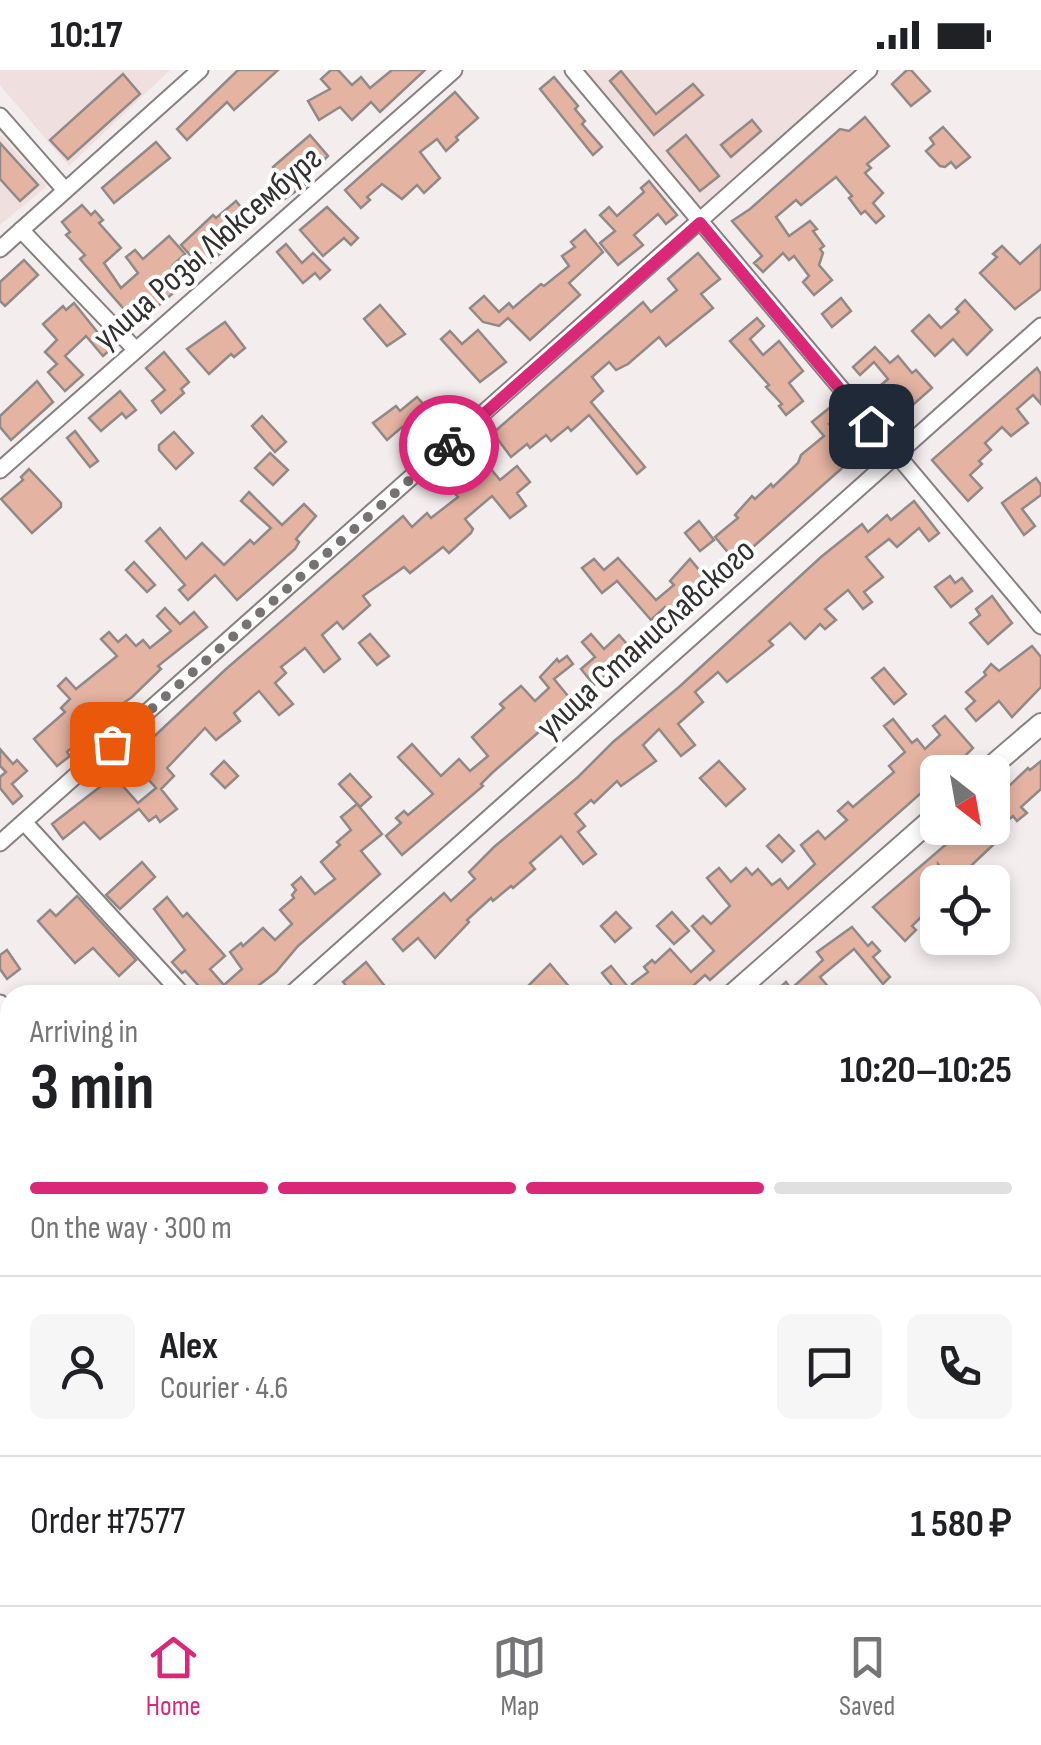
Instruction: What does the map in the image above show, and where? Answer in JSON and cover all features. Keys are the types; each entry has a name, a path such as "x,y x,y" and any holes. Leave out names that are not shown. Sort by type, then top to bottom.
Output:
{"main road":[{"path":"1005,755 1041,724"},
{"path":"743,985 920,830"}],"street":[{"path":"0,249 200,70"},
{"name":"улица Розы Люксембург","path":"2,465 454,70"},
{"path":"573,70 1041,626"},
{"path":"0,844 868,70"},
{"path":"0,116 64,190"},
{"path":"21,230 136,350"},
{"name":"улица Станиславского","path":"301,985 1041,326"},
{"path":"24,822 175,985"}],"shaded area":[{"path":"0,70 170,70 69,166 0,85"},
{"path":"577,70 859,70 698,213"},
{"path":"0,134 47,186 0,225"}],"building":[{"path":"238,70 278,70 234,110 227,102 187,140 177,129"},
{"path":"331,70 338,70 352,85 361,77 370,88 392,70 425,70 380,112 371,102 352,120 340,107 319,120 308,101 330,89 321,79"},
{"path":"907,70 930,91 911,106 892,84"},
{"path":"621,71 656,114 693,84 703,95 654,135 610,81"},
{"path":"123,74 140,94 68,159 50,140"},
{"path":"554,77 578,106 575,109 585,121 582,124 602,147 593,155 540,89"},
{"path":"455,92 478,118 446,151 437,139 420,152 440,178 424,193 417,185 402,199 382,184 361,208 345,190"},
{"path":"865,117 889,146 867,164 871,168 865,173 883,193 873,203 884,216 876,223 865,211 861,214 836,177 801,205 796,200 776,217 789,236 810,221 824,246 820,249 823,253 819,265 832,280 814,295 803,282 809,276 794,256 789,260 783,253 763,272 754,263 762,256 732,221 840,129 849,131"},
{"path":"752,120 761,131 731,157 721,145"},
{"path":"943,127 970,157 956,168 951,162 940,166 926,151 934,144 930,138"},
{"path":"310,135 328,156 302,182 305,185 280,202 268,188 281,178 273,167"},
{"path":"686,135 719,176 700,191 667,151"},
{"path":"156,142 170,158 114,203 102,188"},
{"path":"0,143 38,185 20,201 0,179"},
{"path":"649,181 677,215 666,224 658,214 634,235 643,245 618,265 600,243 615,231 600,215 609,207 617,216 644,192 641,188"},
{"path":"236,201 254,223 203,269 181,245 213,215 216,218"},
{"path":"82,205 91,215 95,211 103,220 99,223 121,248 104,263 121,288 138,273 126,257 135,250 143,259 169,236 185,254 173,265 186,282 137,324 80,259 85,255 66,235 70,232 62,222"},
{"path":"327,207 358,238 351,245 344,238 323,256 300,230"},
{"path":"585,230 603,252 569,283 580,295 530,340 508,318 499,326 483,322 470,308 484,296 499,312 509,303 513,308 569,266 562,256 575,247 571,242"},
{"path":"286,244 302,263 313,253 330,270 320,279 315,273 303,283 277,252"},
{"path":"1041,245 1041,289 1015,309 980,273 997,257 993,254 1002,246 1020,264"},
{"path":"698,253 720,279 701,294 713,308 666,346 659,337 628,364 616,370 609,362 592,377 603,391 591,402 645,467 637,474 589,415 571,431 568,427 551,441 546,435 511,457 493,433 643,302 651,312 677,290 668,279"},
{"path":"24,260 38,275 5,306 0,301 0,282"},
{"path":"841,298 851,311 832,327 822,314"},
{"path":"965,300 992,330 967,355 953,339 935,356 912,331 929,315 941,328 959,312 956,309"},
{"path":"74,303 111,349 103,356 86,336 65,356 83,375 65,391 48,372 57,364 45,352 57,340 43,324 63,306 66,310"},
{"path":"380,305 405,334 387,346 364,319"},
{"path":"757,318 764,326 750,339 763,355 779,341 803,371 789,383 803,401 786,415 779,406 782,404 766,387 769,385 730,341"},
{"path":"225,322 245,348 234,357 231,354 209,374 187,349"},
{"path":"478,330 506,362 480,382 441,339 450,331 462,344"},
{"path":"875,347 890,363 898,356 932,388 897,419 874,391 888,379 874,362 860,375 853,367"},
{"path":"164,352 189,382 181,389 184,393 161,413 152,401 165,390 146,368"},
{"path":"1037,368 1041,374 1041,404 1033,395 1017,409 1028,423 1011,436 1002,427 985,443 991,450 970,475 982,488 968,501 932,460"},
{"path":"37,381 53,402 11,440 0,427 0,416"},
{"path":"120,391 136,410 126,418 122,413 101,431 89,418"},
{"path":"417,397 434,416 410,437 402,427 387,440 373,423 396,406 400,411"},
{"path":"833,405 840,415 829,424 846,445 858,435 867,446 736,562 715,537 738,518 735,515 752,496 755,499 771,484 773,487 824,436 812,422"},
{"path":"262,416 286,442 275,452 252,426"},
{"path":"75,431 98,461 90,467 67,438"},
{"path":"174,432 193,453 176,469 159,450 159,445"},
{"path":"476,451 500,480 517,466 530,482 517,493 526,506 510,518 492,496 465,519 473,529 449,553 443,547 410,573 404,567 363,596 370,605 343,629 337,622 322,635 340,659 324,672 305,648 281,667 286,673 275,683 293,704 279,715 259,691 234,713 240,721 216,740 205,728 167,768 174,776 161,789 177,809 160,822 156,816 149,821 139,809 100,839 84,822 63,839 52,824 114,776 138,803 156,788 130,759 226,669 403,516 412,527 427,513 431,518 458,497 443,480"},
{"path":"270,453 288,470 273,485 255,468"},
{"path":"29,469 61,503 32,533 1,499 23,480 21,477"},
{"path":"1036,478 1041,495 1022,509 1035,526 1024,535 1002,503"},
{"path":"249,492 282,525 304,504 316,516 296,539 299,542 295,549 237,600 215,575 188,600 179,590 185,585 146,541 160,528 186,559 202,543 224,565 250,540 254,544 271,528 241,501"},
{"path":"914,501 939,533 929,541 919,528 897,547 889,539 866,557 883,577 864,592 872,602 863,609 848,590 825,609 836,620 825,629 820,624 805,639 790,623 769,641 773,645 727,682 718,672 695,692 703,702 678,724 695,745 681,756 659,729 643,745 656,761 621,786 617,781 594,803 591,800 575,814 585,826 578,832 596,854 583,864 561,836 530,863 535,869 513,888 493,901 491,898 435,958 418,938 403,951 393,939 444,893 451,901 475,879 469,872 494,847 578,777 821,557 862,524 868,532 887,515 891,520"},
{"path":"699,521 714,540 700,551 685,533"},
{"path":"618,558 656,600 674,585 670,581 690,559 710,583 673,616 665,607 651,620 617,581 602,593 582,568 594,559 604,570"},
{"path":"134,562 155,585 147,592 126,570"},
{"path":"950,576 955,583 962,578 972,591 951,607 935,587"},
{"path":"992,596 1012,623 988,644 970,623 980,615 976,609"},
{"path":"165,608 180,624 194,612 207,627 158,666 161,669 104,717 57,766 34,739 65,712 61,708 70,699 58,686 66,678 76,689 117,656 101,639 109,632 118,642 126,635 136,646 143,640 150,648 171,631 157,616"},
{"path":"370,634 389,656 377,665 359,643"},
{"path":"591,634 604,649 619,635 633,651 594,685 581,669 595,657 582,642"},
{"path":"1032,646 1041,657 1041,687 1012,717 999,701 976,721 966,709 975,701 966,692 986,675 984,672 991,664 999,671"},
{"path":"567,656 573,664 554,679 573,702 402,855 386,836 401,823 396,818 404,811 408,815 433,794 398,757 412,744 441,776 459,759 470,771 488,756 472,737 521,686 535,701 549,688 540,677 557,659 559,662"},
{"path":"884,668 906,694 894,704 872,678"},
{"path":"945,716 973,748 966,755 920,755 920,794 710,980 705,975 694,985 633,985 648,972 644,967 670,949 691,972 714,951 692,926 703,916 711,924 730,906 707,878 719,868 731,882 746,868 752,875 758,869 772,885 780,879 788,889 815,864 801,845 818,831 825,839 847,820 838,811 848,802 853,807 894,772 889,766 905,752 884,726 893,719 912,743 917,739 925,749 940,735 933,726"},
{"path":"0,749 13,764 17,760 27,771 12,784 22,796 13,804 0,788 0,777 6,772 0,766"},
{"path":"224,761 238,776 225,788 211,774"},
{"path":"719,761 745,789 726,806 700,778"},
{"path":"1041,761 1041,789 1021,807 1027,813 1017,821 1013,816 1010,819 1010,785"},
{"path":"350,774 371,797 360,807 339,784"},
{"path":"357,804 382,834 361,851 380,874 259,985 224,985 242,969 230,952 263,928 275,940 292,924 280,910 294,898 296,890 292,885 301,877 315,894 335,879 321,862 351,830 341,817"},
{"path":"779,835 794,851 782,862 767,846"},
{"path":"945,845 993,845 972,865 922,865"},
{"path":"142,862 155,877 120,909 106,895"},
{"path":"920,867 920,918 912,926 916,930 905,941 873,907"},
{"path":"77,896 136,960 119,976 93,948 75,963 38,921 50,910 56,916"},
{"path":"167,897 183,917 187,913 225,956 210,969 224,985 198,985 172,962 185,950 154,909"},
{"path":"616,912 631,928 615,942 601,926"},
{"path":"672,912 689,931 674,944 657,926"},
{"path":"852,927 868,946 872,942 880,951 873,957 890,977 883,984 854,949 820,977 827,985 795,985 823,960 817,952"},
{"path":"7,950 20,969 7,979 0,969 0,955"},
{"path":"366,962 384,985 346,985 343,982"},
{"path":"550,964 568,985 529,985"},
{"path":"611,966 626,985 612,985 602,973"}],"way so far":[{"path":"112,744 449,445"}],"route":[{"path":"449,445 700,223 871,426"}]}
